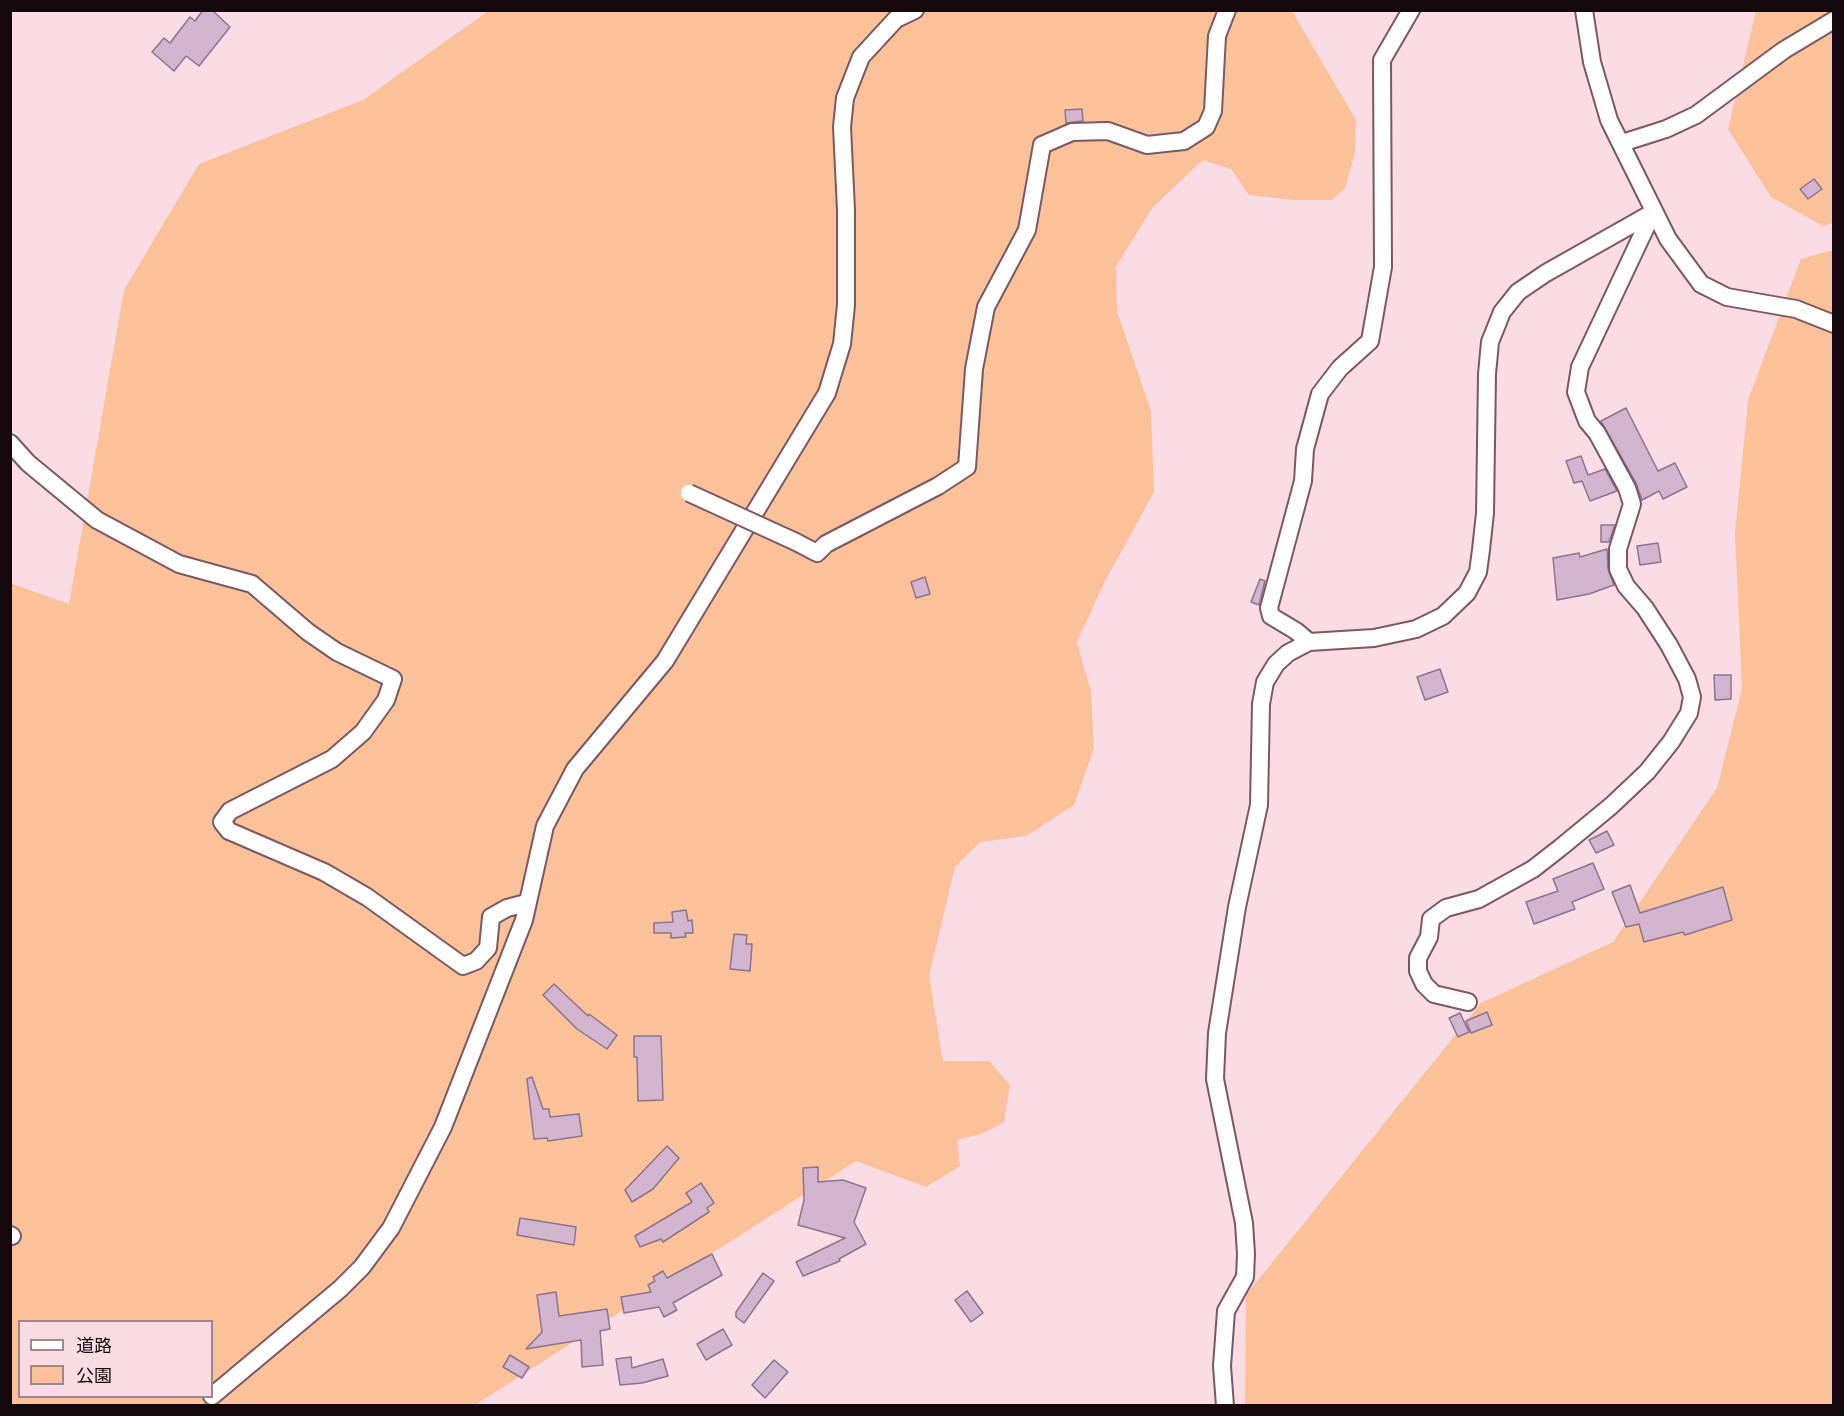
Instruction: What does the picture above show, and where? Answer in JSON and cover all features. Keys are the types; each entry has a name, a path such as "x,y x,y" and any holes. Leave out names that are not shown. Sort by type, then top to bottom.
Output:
{"street":[{"path":"213,1394 340,1289 362,1267 391,1228 443,1127 524,920 545,826 575,769 665,661 827,393 842,344 846,305 846,210 842,127 844,98 861,57 896,20 915,10"},
{"path":"689,493 817,553 826,544 938,486 967,467 974,369 986,308 1027,230 1042,145 1072,132 1108,131 1147,145 1184,141 1206,127 1213,111 1217,36 1227,10"},
{"path":"1309,642 1271,616 1269,608 1303,481 1305,449 1320,394 1340,368 1371,340 1383,267 1382,60 1411,10"},
{"path":"1584,10 1592,62 1609,120 1668,239 1701,284 1727,297 1796,309 1833,324"},
{"path":"1622,143 1666,129 1696,115 1774,57 1833,21"},
{"path":"1225,1406 1222,1366 1226,1311 1245,1276 1246,1254 1244,1223 1215,1079 1216,1034 1237,907 1259,805 1260,704 1265,682 1276,664 1288,653 1309,642 1374,638 1416,629 1443,616 1467,593 1478,572 1481,550 1485,513 1487,374 1490,342 1502,312 1518,291 1654,212"},
{"path":"1468,1002 1434,994 1421,977 1418,958 1429,937 1431,919 1446,908 1479,899 1533,869 1551,855 1611,806 1647,772 1671,742 1689,713 1692,697 1687,679 1669,645 1645,608 1626,586 1618,568 1618,549 1632,504 1627,488 1597,433 1587,422 1576,392 1580,367 1654,212"},
{"path":"10,443 28,463 97,520 179,564 252,584 308,632 337,652 393,679 386,700 363,732 332,759 230,811 222,822 229,831 324,872 368,897 463,966 476,961 488,948 491,917 507,908 526,903"}],"green space":[{"path":"488,11 1292,11 1356,120 1355,153 1345,188 1332,200 1293,200 1249,195 1231,169 1203,160 1153,207 1116,266 1117,311 1151,411 1154,492 1104,583 1077,642 1091,692 1094,748 1074,805 1026,836 980,842 955,867 929,976 943,1061 989,1061 1010,1085 1004,1122 981,1134 957,1140 960,1166 926,1187 856,1161 475,1405 11,1405 10,583 69,604 124,290 199,164 363,100"},
{"path":"1756,11 1833,11 1833,223 1823,226 1771,197 1728,129"},
{"path":"1833,250 1833,1405 1245,1406 1246,1295 1481,1003 1613,942 1717,788 1742,689 1735,533 1748,400 1801,259"}],"building":[{"path":"203,10 212,10 230,27 199,66 186,56 174,71 152,52 164,38 170,43 190,17 195,21"},
{"path":"1082,109 1083,121 1066,123 1065,110"},
{"path":"1814,179 1822,189 1808,199 1800,189"},
{"path":"1626,408 1658,471 1675,463 1687,487 1663,499 1659,491 1642,500 1636,483 1601,421"},
{"path":"1581,456 1588,475 1605,469 1617,491 1590,501 1582,481 1574,483 1566,461"},
{"path":"1601,525 1615,525 1609,542 1601,542"},
{"path":"1658,543 1661,562 1640,565 1637,546"},
{"path":"1607,549 1608,569 1614,585 1589,594 1557,600 1553,558 1579,553 1580,557"},
{"path":"925,577 930,594 916,598 911,582"},
{"path":"1260,579 1265,581 1259,605 1251,602"},
{"path":"1440,669 1448,692 1425,700 1417,677"},
{"path":"1714,675 1731,675 1731,699 1715,700"},
{"path":"1607,831 1614,845 1596,853 1589,840"},
{"path":"1593,863 1604,889 1572,902 1575,909 1534,924 1526,902 1558,891 1553,879"},
{"path":"1630,885 1640,913 1723,887 1732,920 1685,935 1683,932 1644,942 1639,924 1626,927 1612,892"},
{"path":"686,910 688,921 692,920 693,933 685,933 686,937 671,938 671,933 654,933 654,923 673,922 672,912"},
{"path":"734,934 747,935 746,944 752,944 750,971 730,969"},
{"path":"554,984 588,1016 589,1014 617,1035 607,1049 577,1029 543,995"},
{"path":"1487,1012 1492,1025 1471,1033 1466,1021"},
{"path":"1460,1013 1469,1032 1458,1037 1449,1018"},
{"path":"634,1036 661,1036 663,1100 638,1101"},
{"path":"532,1077 543,1109 549,1109 550,1117 579,1114 582,1136 548,1141 547,1138 534,1139 527,1079"},
{"path":"667,1146 679,1158 653,1189 632,1202 625,1190"},
{"path":"818,1167 818,1182 843,1180 866,1188 854,1222 866,1244 839,1259 840,1261 803,1276 796,1262 845,1238 798,1225 804,1200 803,1168"},
{"path":"701,1183 714,1203 707,1208 709,1212 663,1242 661,1239 640,1247 635,1236 692,1202 686,1193"},
{"path":"520,1218 576,1227 574,1245 517,1235"},
{"path":"712,1254 722,1275 673,1303 677,1310 664,1317 659,1307 624,1313 621,1297 651,1292 648,1285 655,1281 653,1277 663,1271 667,1278"},
{"path":"763,1273 774,1281 744,1323 736,1317 736,1312"},
{"path":"967,1291 983,1313 971,1322 955,1300"},
{"path":"556,1292 559,1316 607,1309 610,1329 600,1331 603,1365 582,1367 581,1340 526,1349 542,1332 537,1295"},
{"path":"723,1329 732,1345 706,1360 697,1344"},
{"path":"510,1355 529,1367 522,1378 503,1367"},
{"path":"631,1357 632,1368 663,1359 668,1376 642,1383 620,1385 616,1359"},
{"path":"774,1360 788,1372 765,1398 752,1385"}]}
